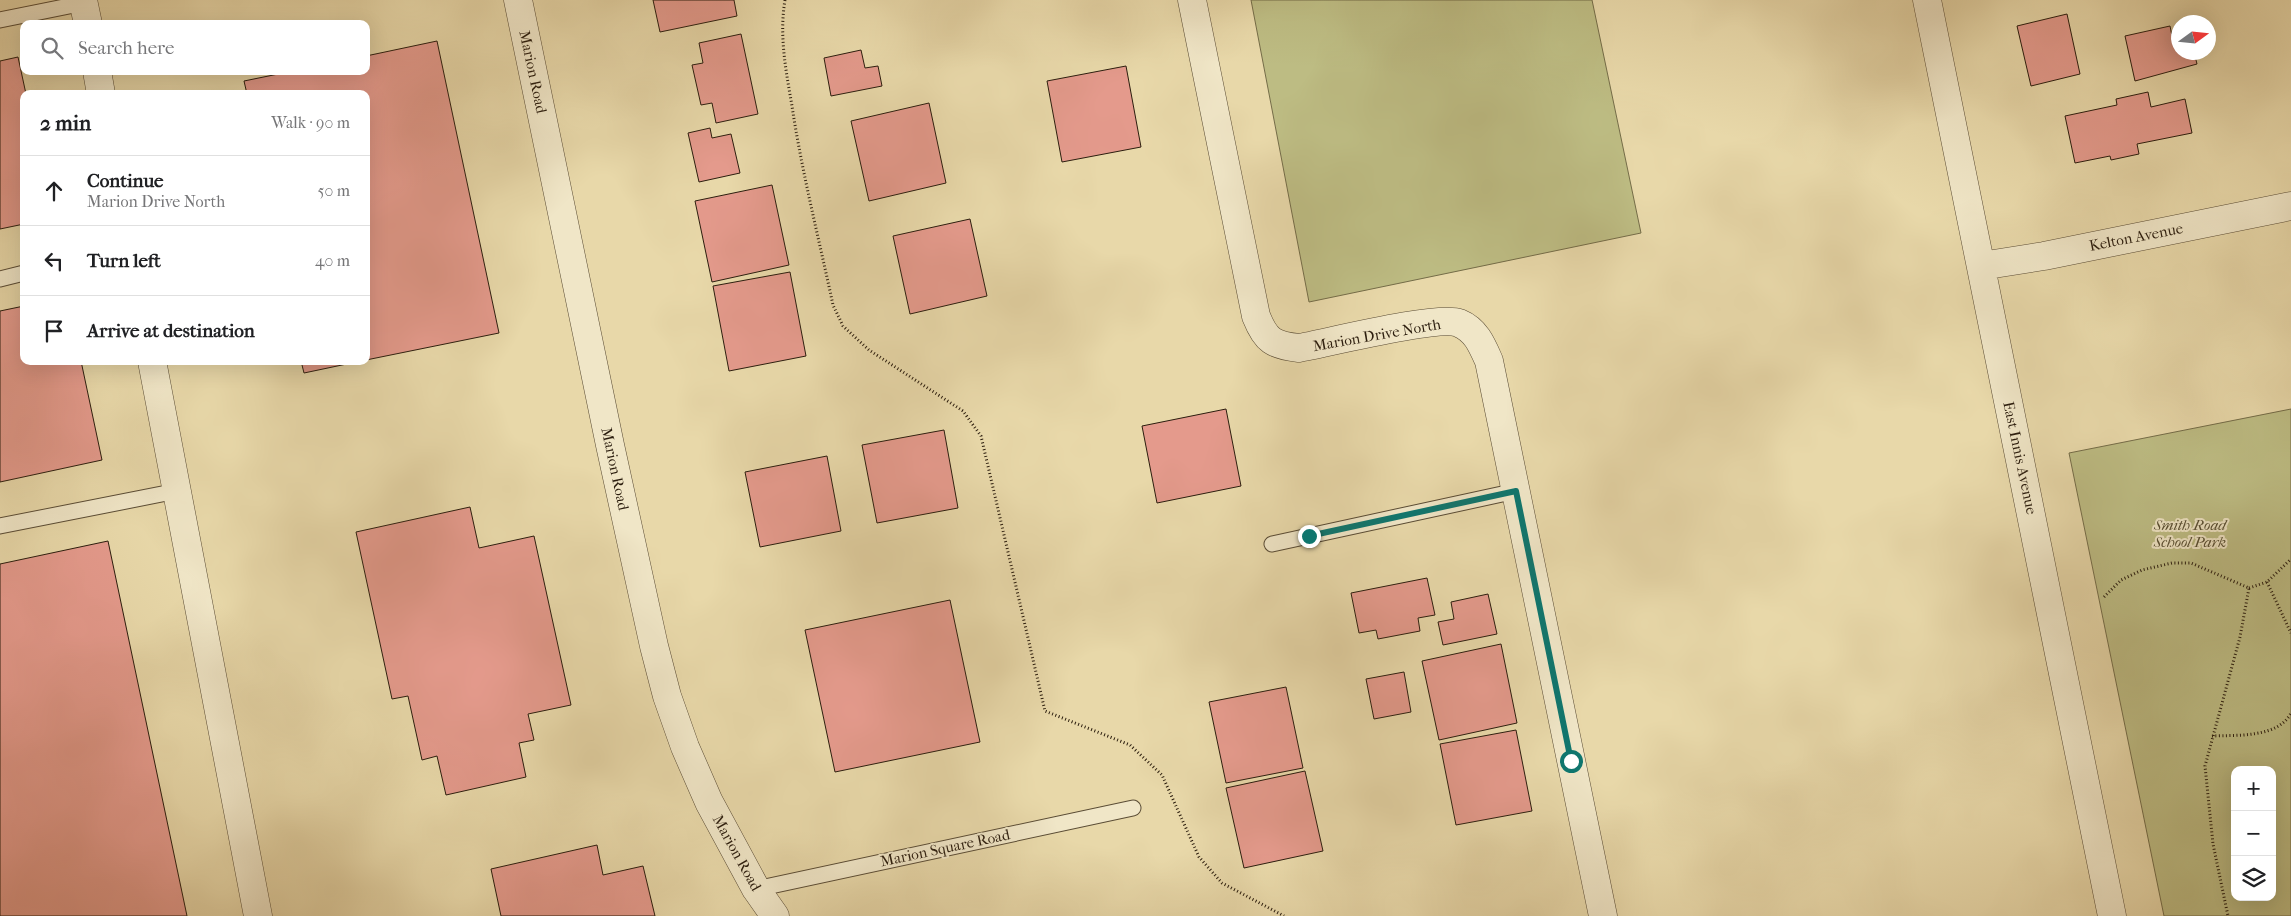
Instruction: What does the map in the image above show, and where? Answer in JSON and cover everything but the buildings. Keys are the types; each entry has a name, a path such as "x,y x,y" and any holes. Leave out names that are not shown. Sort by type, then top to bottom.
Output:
{"street":[{"name":"Marion Road","path":"518,0 610,445 660,671 685,747 709,802 756,889 775,916"},
{"name":"Marion Drive North","path":"1192,0 1256,316 1264,334 1279,346 1299,348 1432,322 1458,323 1479,337 1489,361 1603,916"},
{"name":"East Innis Avenue","path":"1927,0 2112,916"},
{"path":"98,75 100,90"},
{"name":"Kelton Avenue","path":"1981,266 2044,256 2291,206"},
{"path":"153,365 258,916"}],"lane":[{"path":"0,20 85,9"},
{"path":"0,279 20,275"},
{"path":"1272,544 1516,491"},
{"path":"0,526 177,492"},
{"name":"Marion Square Road","path":"756,889 1133,808"}],"path":[{"path":"785,0 782,24 785,62 798,146 833,305 843,326 869,350 963,411 981,436 1044,711 1130,745 1162,775 1199,857 1222,883 1284,916"},
{"path":"2104,597 2121,580 2142,570 2172,563 2191,563 2249,588 2267,582 2291,559"},
{"path":"2267,582 2291,633"},
{"path":"2228,916 2213,844 2206,794 2205,766 2240,637 2249,588"},
{"path":"2212,736 2250,734 2272,729 2288,718 2291,713"}],"green space":[{"path":"1251,0 1592,0 1641,233 1309,302"},
{"name":"Smith Road School Park","path":"2291,409 2291,916 2164,916 2069,453"}],"route":[{"path":"1309,536 1516,491 1571,761"}]}
